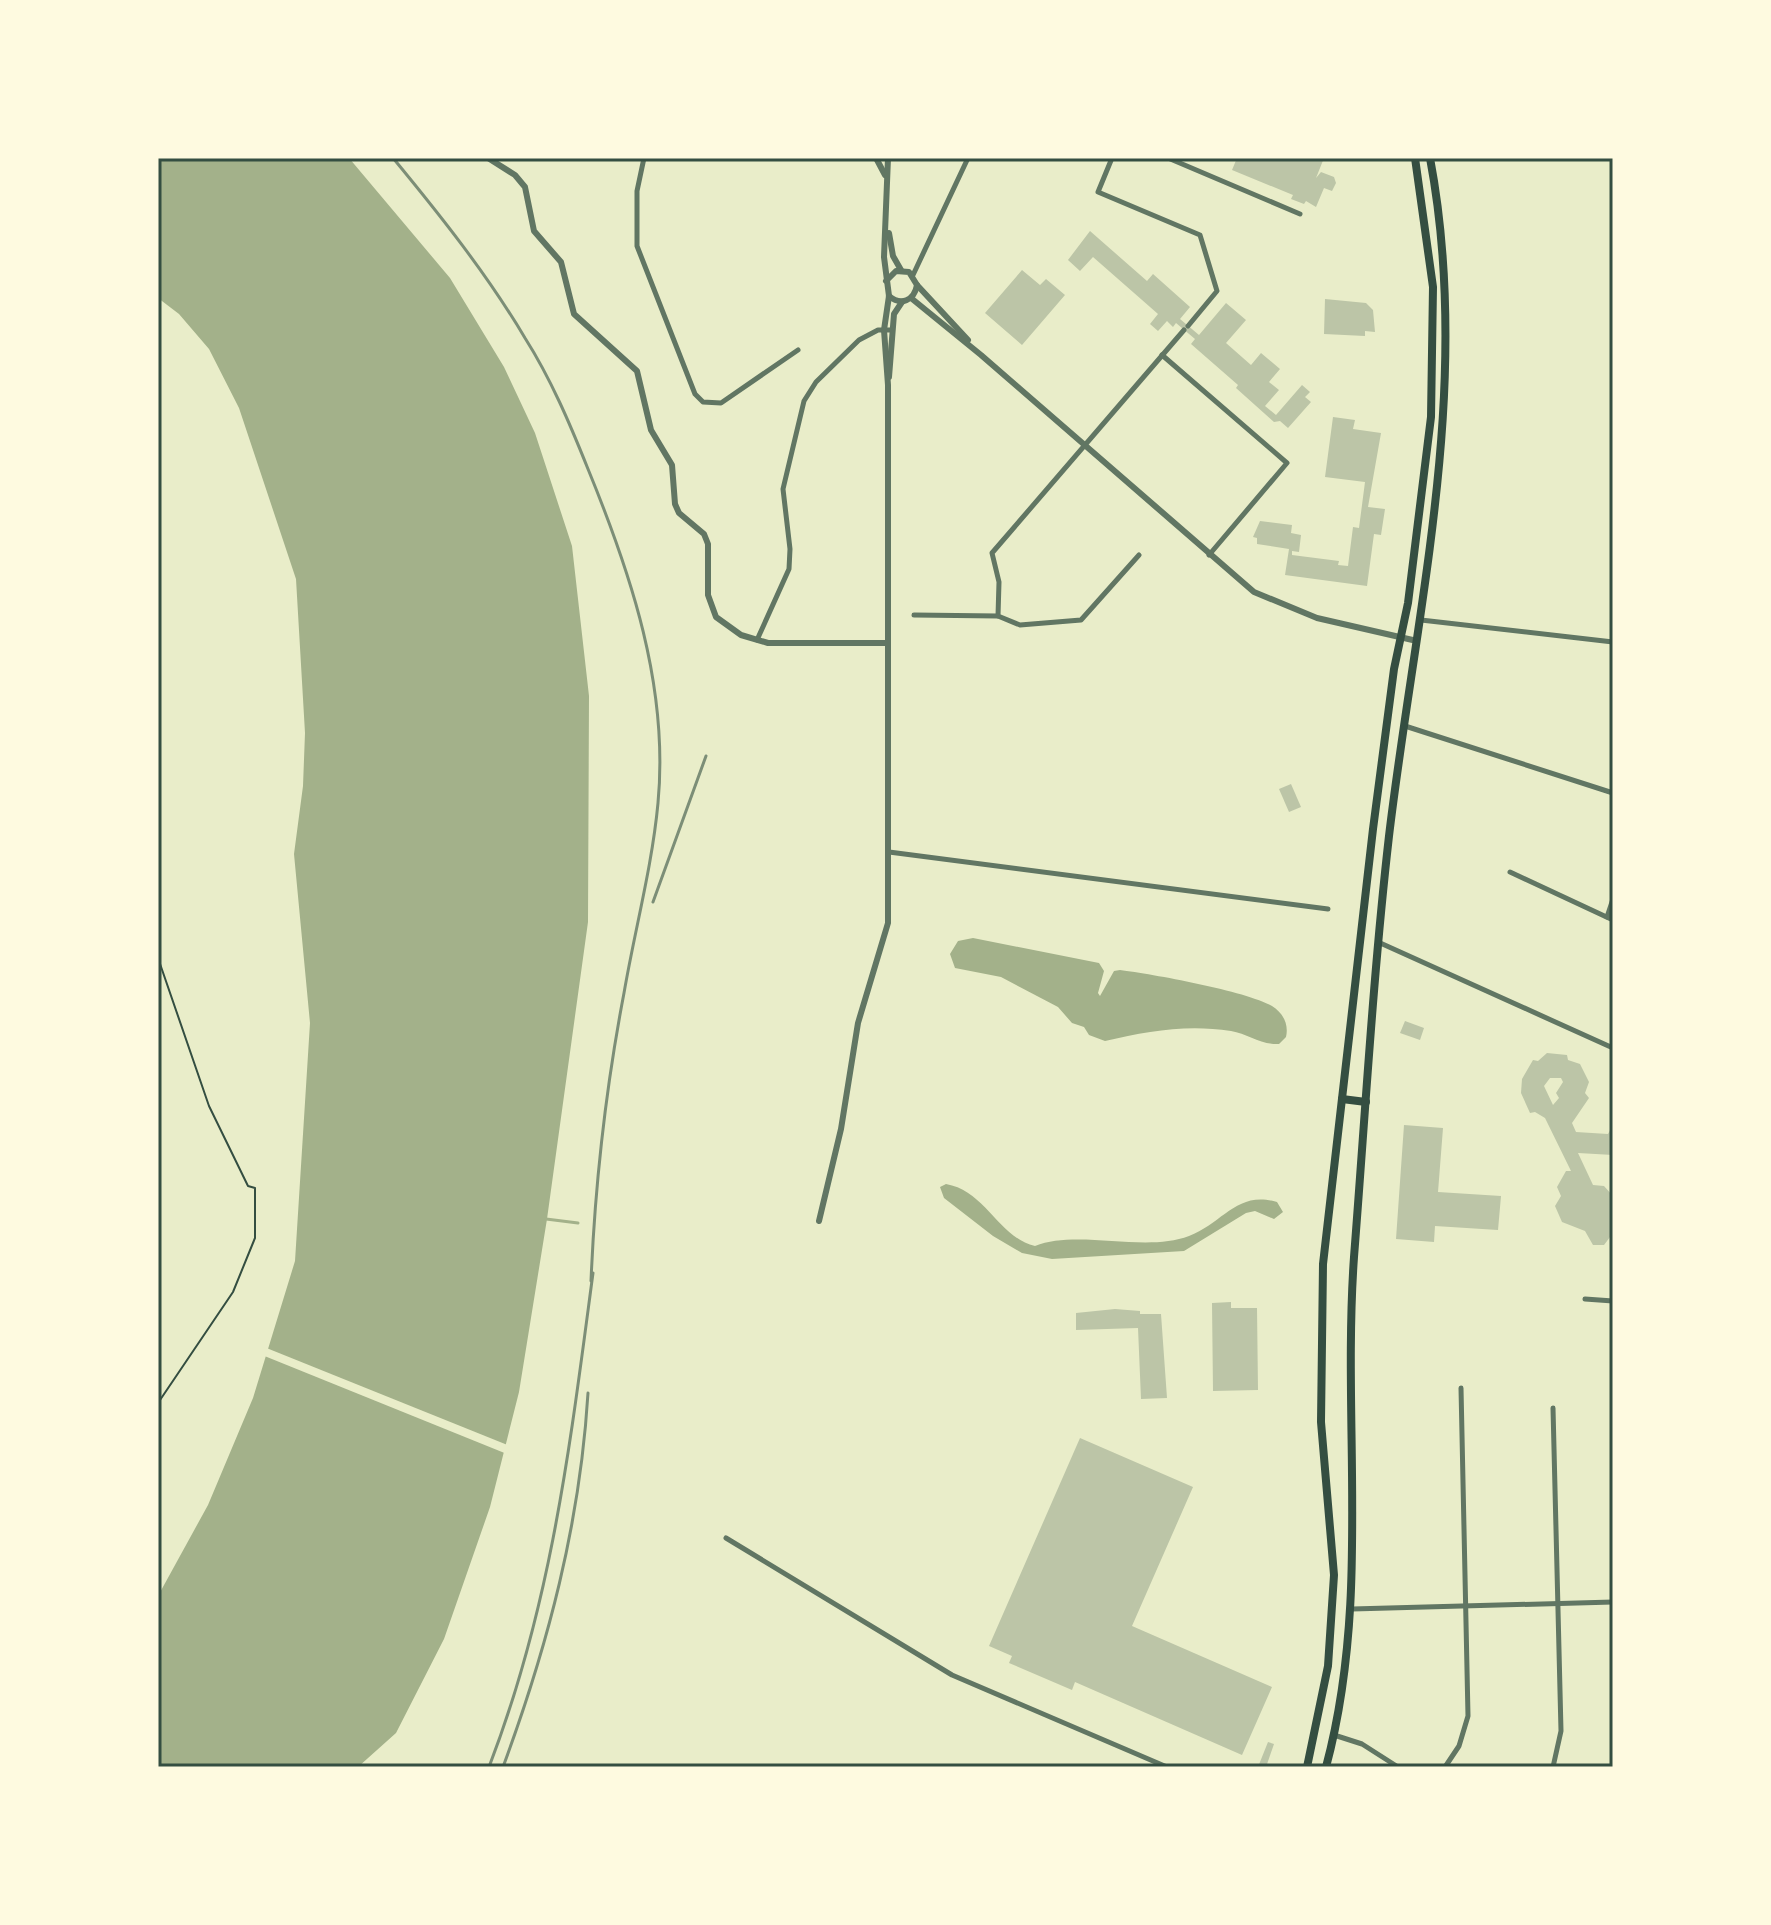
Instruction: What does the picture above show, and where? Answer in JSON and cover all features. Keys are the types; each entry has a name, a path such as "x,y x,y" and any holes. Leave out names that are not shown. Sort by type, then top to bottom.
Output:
{"main road":[{"path":"1307,1767 1332,1640 1334,1575 1321,1422 1321,1303 1373,829 1408,603 1433,369 1431,253 1415,158"},
{"path":"1326,1767 1334,1735 1352,1609 1350,1351 1378,942 1443,439 1448,320 1443,239 1430,158"},
{"path":"1342,1099 1366,1102"}],"street":[{"path":"488,158 515,175 525,187 531,224 537,237 561,262 574,314 637,371 651,430 672,465 675,504 679,513 704,534 708,544 711,608 731,629 757,640 812,645 886,643"},
{"path":"644,158 637,191 637,246 695,394 703,402 721,403 798,350"},
{"path":"876,158 887,182"},
{"path":"888,158 888,225 893,256 901,270 913,275 917,285 981,355"},
{"path":"913,275 968,158"},
{"path":"998,616 999,582 992,553 1217,291 1200,235 1098,192 1112,158"},
{"path":"1168,158 1300,214"},
{"path":"819,1221 841,1129 858,1023 888,923 886,643 889,296 884,257 888,225"},
{"path":"886,281 892,273 901,270"},
{"path":"888,330 894,314 902,302 911,298 917,285"},
{"path":"889,296 902,302"},
{"path":"911,298 981,355 1209,555 1269,601 1317,618 1417,641"},
{"path":"757,640 789,569 783,489 804,401 816,382 850,349 870,334 888,330"},
{"path":"1162,355 1287,463 1209,555"},
{"path":"914,615 998,616 1020,625 1081,620 1139,555"},
{"path":"1421,620 1613,642"},
{"path":"1404,726 1465,743 1613,793"},
{"path":"889,852 1328,909"},
{"path":"1510,872 1610,918 1613,899"},
{"path":"1378,942 1613,1048"},
{"path":"1585,1299 1613,1301"},
{"path":"1445,1767 1459,1746 1468,1716 1461,1388"},
{"path":"1553,1408 1561,1731 1553,1767"},
{"path":"726,1538 952,1675 1167,1767"},
{"path":"1352,1609 1613,1602"},
{"path":"1334,1735 1362,1744 1398,1767"}],"path":[{"path":"158,958 228,1150 248,1186 255,1188 255,1238 233,1292 158,1403"}],"shaded area":[{"path":"158,158 349,158 450,278 504,367 535,433 572,546 589,696 588,922 547,1219 519,1392 490,1507 444,1639 396,1733 358,1767 158,1767 158,1596 208,1505 253,1398 295,1261 310,1023 294,854 303,786 305,733 296,579 239,408 209,349 179,314 158,298"},
{"path":"973,938 1099,963 1104,971 1098,993 1100,996 1114,971 1120,970 1175,979 1259,1000 1279,1012 1286,1023 1286,1037 1279,1044 1272,1044 1231,1031 1183,1028 1105,1041 1072,1023 1058,1007 1001,977 955,968 950,954 958,941"},
{"path":"946,1184 972,1196 1012,1234 1035,1246 1071,1240 1172,1241 1201,1230 1251,1200 1277,1202 1283,1212 1274,1219 1255,1211 1246,1213 1184,1251 1052,1259 1022,1253 993,1236 944,1198 940,1187"}],"pier":[{"path":"264,1347 510,1446 507,1454 262,1355"}],"building":[{"path":"1237,158 1324,158 1316,178 1321,172 1334,177 1336,183 1332,191 1324,188 1316,207 1306,201 1304,204 1291,199 1293,195 1232,170"},
{"path":"1090,231 1147,281 1153,274 1190,307 1180,319 1199,335 1226,303 1246,320 1226,343 1251,365 1261,353 1280,369 1269,382 1279,390 1265,406 1276,415 1302,385 1310,392 1305,397 1311,402 1288,428 1280,421 1274,422 1191,344 1195,339 1176,323 1173,327 1167,321 1158,331 1150,324 1158,314 1093,257 1080,271 1068,260"},
{"path":"1022,270 1040,285 1046,279 1065,295 1022,345 985,313"},
{"path":"1325,299 1366,303 1373,310 1375,332 1365,331 1365,336 1324,334"},
{"path":"1333,417 1355,420 1353,429 1381,433 1368,507 1385,509 1381,535 1374,534 1367,586 1285,575 1289,549 1257,544 1257,538 1253,537 1260,521 1292,525 1291,533 1301,535 1299,552 1292,551 1292,555 1339,561 1338,565 1348,566 1353,527 1359,528 1365,482 1325,477"},
{"path":"1291,784 1301,807 1289,812 1279,789"},
{"path":"1405,1021 1424,1028 1420,1040 1400,1033"},
{"path":"1547,1053 1567,1055 1568,1060 1580,1064 1589,1082 1585,1093 1589,1098 1572,1123 1576,1132 1608,1134 1613,1125 1613,1155 1578,1153 1593,1185 1604,1186 1613,1196 1613,1233 1604,1245 1593,1245 1585,1231 1562,1222 1555,1206 1561,1196 1557,1187 1566,1171 1571,1171 1545,1118 1535,1112 1530,1113 1521,1093 1522,1079 1533,1060 1538,1061","holes":["1550,1078 1561,1078 1563,1082 1556,1093 1559,1098 1553,1105 1544,1086"]},
{"path":"1404,1125 1443,1128 1438,1192 1501,1196 1498,1230 1435,1226 1434,1242 1396,1239"},
{"path":"1231,1302 1231,1308 1257,1308 1258,1390 1213,1391 1212,1303"},
{"path":"1115,1309 1161,1314 1167,1398 1141,1399 1138,1328 1076,1330 1076,1313"},
{"path":"1080,1438 1193,1487 1132,1626 1272,1687 1242,1755 1075,1682 1072,1690 1009,1663 1012,1656 989,1646"},
{"path":"1268,1742 1274,1744 1266,1767 1258,1767"}],"waterway":[{"path":"546,1219 578,1223"}],"railway":[{"path":"393,158 479,268 552,386 619,549 652,674 658,717 658,803 607,1100 598,1172 591,1281"},
{"path":"653,902 706,756"},
{"path":"489,1767 511,1706 544,1584 567,1462 593,1273"},
{"path":"503,1767 534,1676 559,1583 578,1490 588,1393"}]}
